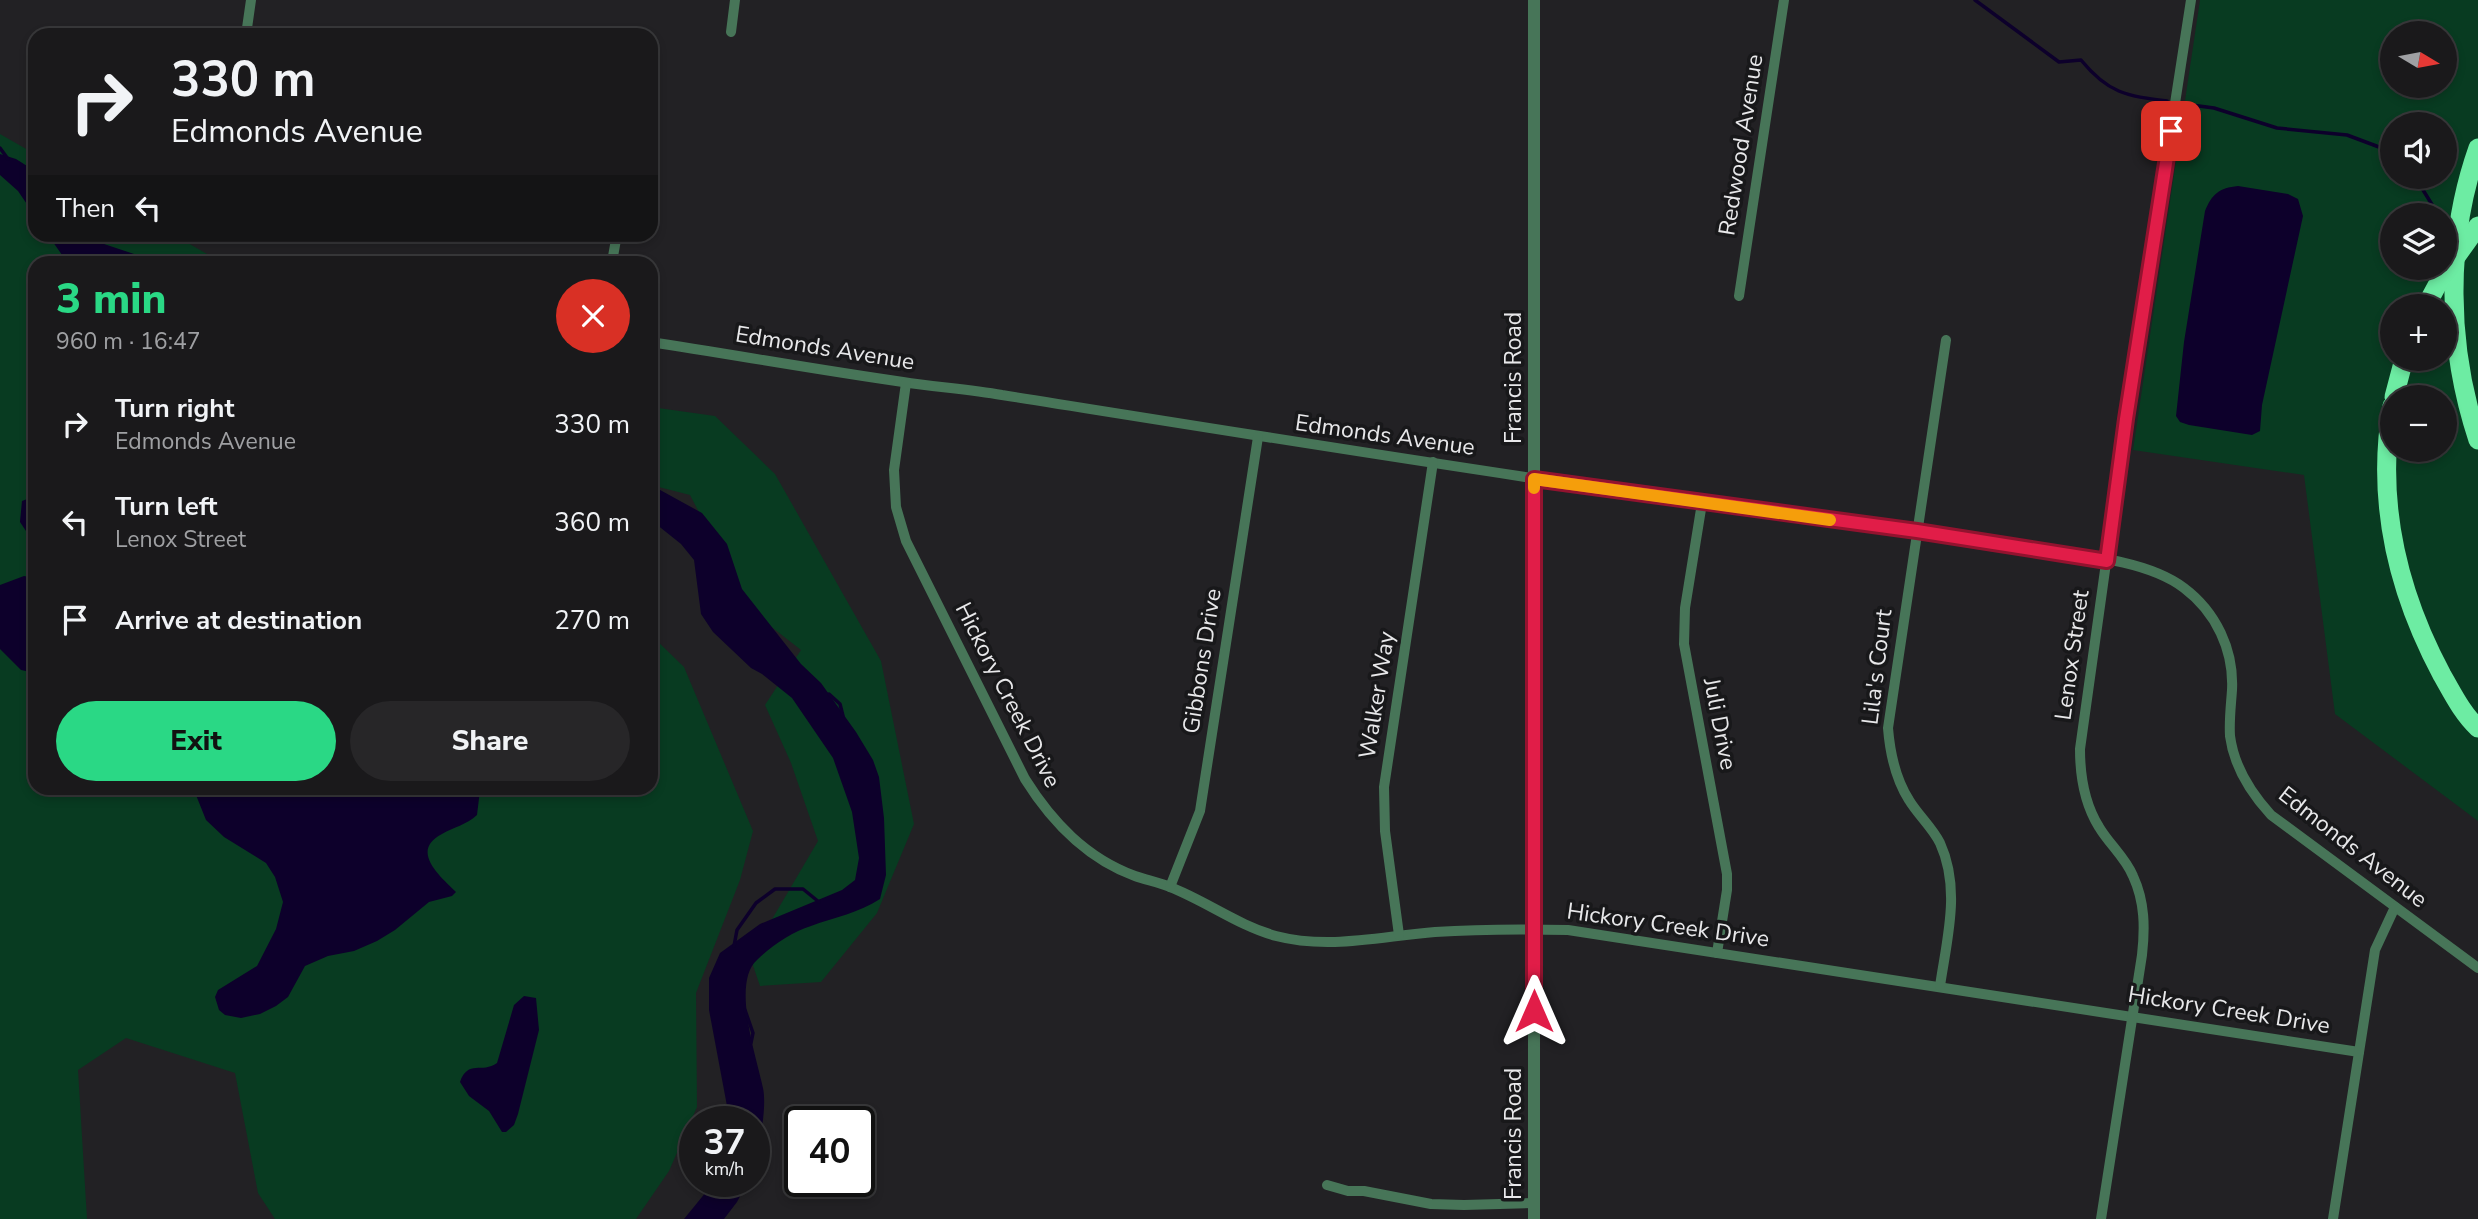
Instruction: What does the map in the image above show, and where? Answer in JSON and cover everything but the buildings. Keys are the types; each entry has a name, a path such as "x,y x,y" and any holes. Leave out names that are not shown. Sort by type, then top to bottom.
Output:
{"highway":[{"path":"2478,148 2457,231 2454,290 2460,369 2478,440"},
{"path":"2432,294 2478,226"},
{"path":"2386,462 2394,553 2421,633 2465,716 2478,728"}],"street":[{"path":"247,28 251,0"},
{"path":"731,32 735,0"},
{"name":"Francis Road","path":"1534,0 1534,1219"},
{"name":"Redwood Avenue","path":"1739,296 1784,0"},
{"name":"Lenox Street","path":"2101,1219 2144,935 2141,899 2132,873 2092,814 2084,792 2080,761 2081,736 2126,419 2191,0"},
{"name":"Lila's Court","path":"1940,986 1952,909 1950,873 1940,842 1909,800 1900,782 1889,744 1889,712 1946,340"},
{"name":"Edmonds Avenue","path":"658,343 906,383 995,394 1258,438 1702,503 1917,531 2144,568 2180,585 2202,604 2222,634 2229,654 2232,676 2230,736 2234,756 2257,799 2271,815 2478,968"},
{"name":"Hickory Creek Drive","path":"906,383 894,470 896,507 905,541 1025,779 1044,809 1071,837 1096,856 1133,876 1170,887 1275,936 1311,942 1342,943 1399,935 1568,930 2359,1052"},
{"name":"Gibbons Drive","path":"1170,887 1200,811 1258,438"},
{"name":"Walker Way","path":"1399,935 1385,831 1384,787 1433,462"},
{"name":"Juli Drive","path":"1702,503 1685,608 1684,644 1727,874 1717,953"},
{"path":"2333,1219 2375,950 2395,907"},
{"path":"1327,1185 1348,1191 1364,1191 1431,1204 1534,1203"}],"green space":[{"path":"2200,0 2478,0 2478,821 2335,714 2304,475 2133,450"},
{"path":"0,134 28,150 28,242 186,242 211,256 28,256 28,795 658,795 658,642 684,667 753,831 740,880 696,993 697,1106 679,1106 679,1148 669,1171 636,1219 275,1219 258,1193 235,1073 126,1038 78,1070 87,1219 0,1219"},
{"path":"658,408 715,416 775,474 881,661 914,824 877,913 821,982 760,986 747,948 768,926 818,841 791,763 765,705 801,650 750,610 690,495 658,487"}],"shaded area":[{"path":"0,154 28,167 28,206 18,191 0,175"},
{"path":"2238,186 2288,194 2298,199 2303,216 2262,405 2260,431 2252,435 2189,425 2180,422 2176,416 2184,342 2205,211 2217,193"},
{"path":"53,242 98,242 140,256 63,256"},
{"path":"658,489 702,513 727,544 742,589 801,664 821,683 856,732 873,760 879,777 886,875 880,899 789,936 757,960 750,971 746,986 746,1003 763,1088 764,1106 727,1106 709,1010 709,978 720,953 760,924 842,890 855,880 859,858 852,812 833,758 792,698 751,668 713,632 701,614 694,560 681,544 658,526"},
{"path":"28,499 28,532 20,522 22,501"},
{"path":"28,577 28,672 21,670 0,649 0,585"},
{"path":"196,795 479,795 477,815 442,834 428,848 428,856 436,872 456,892 452,896 429,902 377,941 305,966 288,997 260,1014 241,1018 225,1015 219,1010 215,997 218,990 257,966 276,929 283,902 275,877 266,863 224,837 206,820"},
{"path":"524,996 536,998 539,1030 518,1114 514,1125 502,1132 489,1111 469,1096 460,1082 467,1071 497,1063 514,1005"},
{"path":"702,1197 740,1197 724,1219 684,1219"}],"waterway":[{"path":"1975,0 2059,62 2081,60 2100,80 2119,91 2167,101"},
{"path":"2184,104 2214,108 2277,128 2347,135 2380,147"},
{"path":"0,148 8,159"},
{"path":"2422,189 2431,203"},
{"path":"829,694 840,704 843,716"},
{"path":"734,946 737,930 756,903 775,889 803,889 819,902"},
{"path":"745,1010 753,1033 751,1043"}],"slow traffic":[{"path":"1534,488 1534,479 1830,520"}],"route":[{"path":"1534,1011 1534,479 1917,531 2107,561 2126,419 2171,131"}]}
